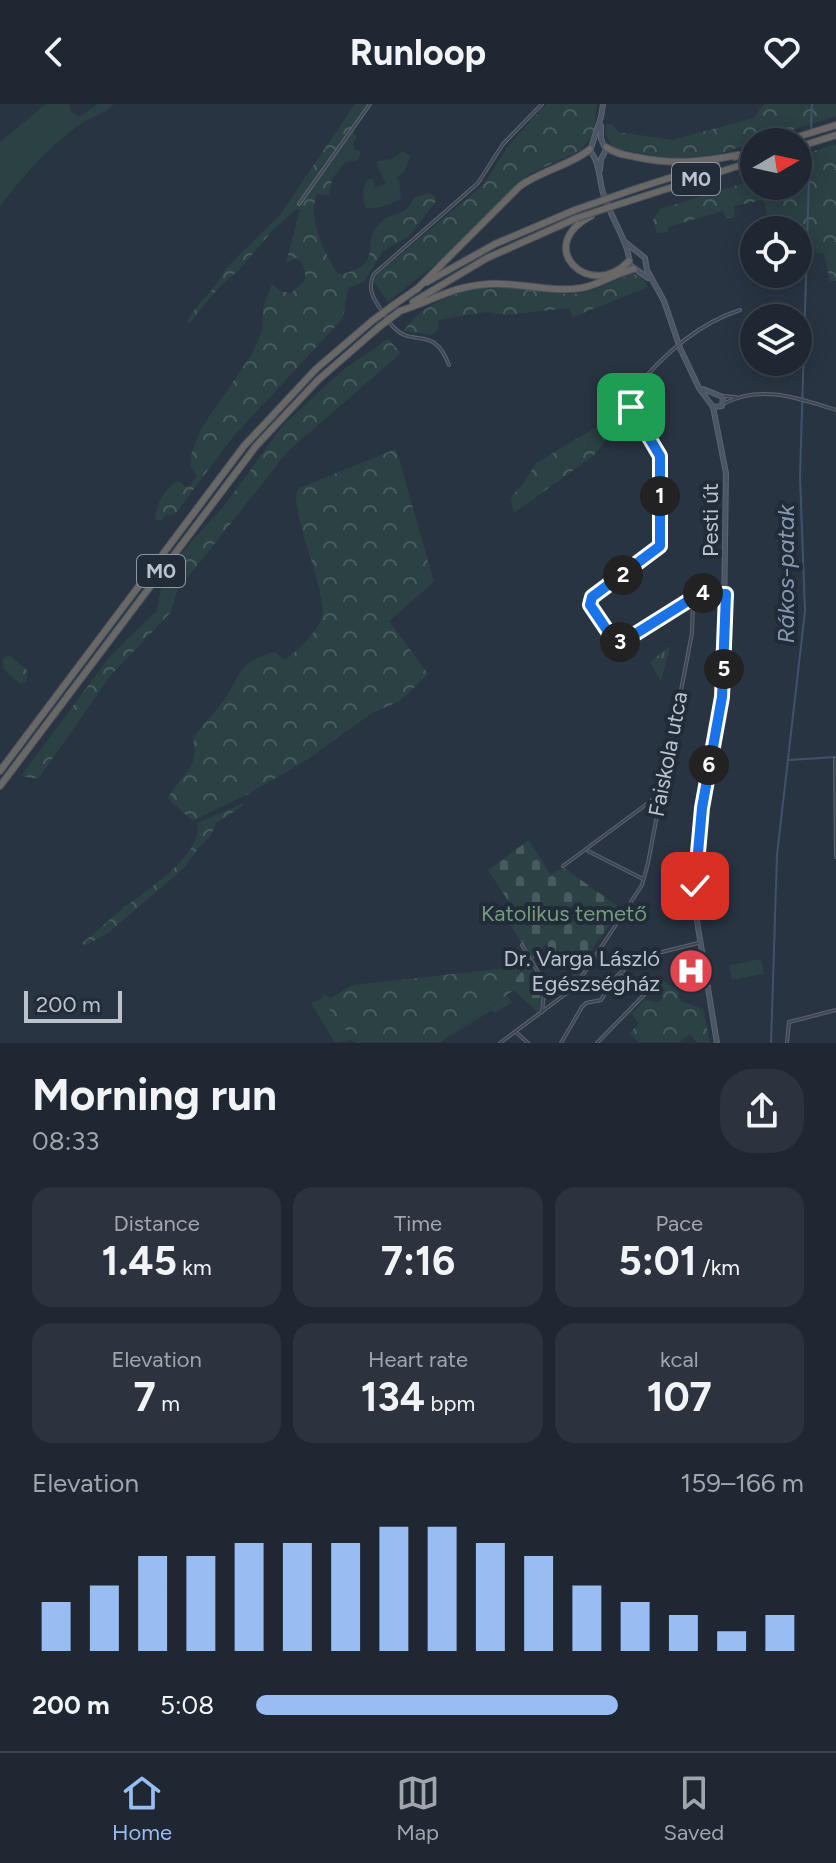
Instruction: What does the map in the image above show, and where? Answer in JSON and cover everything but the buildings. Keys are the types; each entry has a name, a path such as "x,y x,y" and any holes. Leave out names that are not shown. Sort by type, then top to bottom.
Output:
{"highway":[{"path":"812,132 836,125"},
{"path":"812,143 836,135"},
{"path":"604,145 612,152 680,164 738,155"},
{"path":"417,289 520,186 539,173 581,156 591,146"},
{"name":"M0","path":"0,771 244,446 316,369 372,321 417,289 483,250 575,210 738,155"},
{"name":"M0","path":"0,786 256,446 318,380 379,327 487,258 577,218 740,165"},
{"path":"610,207 578,223 568,235 566,248 572,265 586,274 598,276 618,270 630,260"},
{"path":"400,311 442,293 468,286 504,283 578,289 636,269"}],"main road":[{"path":"603,104 591,146 600,181 630,260 655,285"},
{"path":"600,181 604,145 601,117"},
{"path":"591,146 604,145"},
{"path":"595,156 602,156"},
{"path":"624,241 645,258 695,378 711,397 721,395 722,406 713,407"},
{"path":"630,260 638,253"},
{"path":"636,269 645,264"},
{"name":"Pesti út","path":"711,397 726,473 726,594 722,697 702,808 695,918 717,1043"},
{"name":"Pesti út","path":"716,426 722,406"}],"street":[{"path":"299,204 370,104"},
{"path":"449,365 443,350 434,341 404,336 394,328 374,301 370,279 478,183 503,144 542,104"},
{"path":"726,594 704,593 693,597 624,641 611,640 589,600 660,546 660,456 629,399 637,386 678,343 740,310"},
{"path":"721,395 771,393 836,410"},
{"path":"722,406 741,396"},
{"name":"Faiskola utca","path":"500,1043 575,987 644,880 692,633 693,597"},
{"path":"835,759 836,857"},
{"path":"563,866 660,795"},
{"path":"586,849 644,880"},
{"path":"561,1043 582,1007 601,1000 613,980 641,957 699,943"},
{"path":"522,945 545,984 542,1013"},
{"path":"597,1043 644,995 622,972"},
{"path":"787,1043 787,1025 790,1021 836,1010 836,1017"},
{"path":"516,1032 528,1043"}],"green space":[{"path":"46,104 69,104 71,112 79,117 98,104 114,104 80,124 55,145 0,206 0,142"},
{"path":"355,104 369,104 352,130 357,138 353,143 354,150 361,151 358,160 345,162 332,179 329,195 317,194 314,203 318,235 337,273 343,274 365,263 374,231 385,219 402,212 414,198 429,193 435,196 436,201 409,236 383,251 364,282 348,288 343,318 232,438 175,514 167,515 160,521 155,519 165,492 178,481 185,487 191,485 197,476 191,467 191,455 202,427 252,354 262,331 263,307 272,284 281,291 291,293 305,280 304,267 299,260 296,258 286,263 300,210 295,210 273,230 189,324 187,322 227,267 280,215"},
{"path":"546,104 597,104 594,132 582,150 529,174 436,264 388,302 373,281 379,273 484,184 509,145"},
{"path":"764,104 836,104 836,116 799,128 740,128 740,147 718,154 671,159 614,148 605,134 606,124 612,124 618,132 672,140 754,118"},
{"path":"836,144 836,281 830,281 824,254 812,252 812,216 767,216 763,200 812,200 812,152"},
{"path":"403,151 410,156 404,172 395,179 399,180 401,198 384,206 365,208 363,196 366,182 373,179 375,187 386,184 377,166 378,161 392,159"},
{"path":"740,184 740,200 763,200 734,206 735,217 726,218 723,211 668,227 668,232 657,233 653,220 660,209"},
{"path":"630,274 640,275 648,287 573,317 569,308 506,315 486,312 438,320 439,329 432,335 404,331 424,310 465,292 509,287 571,294 601,287"},
{"path":"388,339 401,353 288,451 177,591 171,612 111,675 38,779 21,776 111,655 157,611 162,582 176,559 227,502 283,425 344,369"},
{"path":"620,412 619,425 593,456 514,513 510,498 536,463 600,425 605,413"},
{"path":"396,449 434,582 389,621 428,674 400,701 372,713 308,759 250,793 193,821 168,799 192,763 194,736 224,700 247,664 274,652 285,660 312,635 322,617 318,583 298,513 296,497 299,488"},
{"path":"670,646 661,681 650,662"},
{"path":"9,655 28,671 26,682 19,683 3,668 3,659"},
{"path":"244,803 216,823 210,837 184,868 108,933 84,946 82,943 182,859 197,835 197,823"},
{"name":"Katolikus temető","path":"529,840 550,874 564,868 622,909 582,962 587,967 576,979 546,944 533,959 505,917 513,908 488,870"},
{"path":"761,959 764,974 732,980 729,965"},
{"path":"528,963 543,988 539,1013 510,987"},
{"path":"518,967 521,973 510,987 514,990 439,1043 357,1043 323,1002 353,985"},
{"path":"648,971 678,992 680,1001 703,1009 710,1043 697,1043 690,1034 678,1043 639,1043 630,1033 639,1023 631,1014 645,1000 658,1002 663,998 657,989 639,980"},
{"path":"323,994 330,997 324,1002 357,1043 351,1040 335,1043 311,1003 322,998"},
{"path":"507,995 512,1002 495,1013 492,1010 443,1041"}],"waterway":[{"name":"Rákos-patak","path":"811,128 812,104"},
{"name":"Rákos-patak","path":"771,1043 777,855 805,611 800,477 808,200"},
{"path":"789,760 836,757"}],"place":[{"name":"Dr. Varga László Egészségház","path":"691,971"}],"route":[{"path":"631,407 660,456 660,546 592,597 590,605 615,642 624,641 699,594 726,594 722,697 702,808 695,886"}]}
